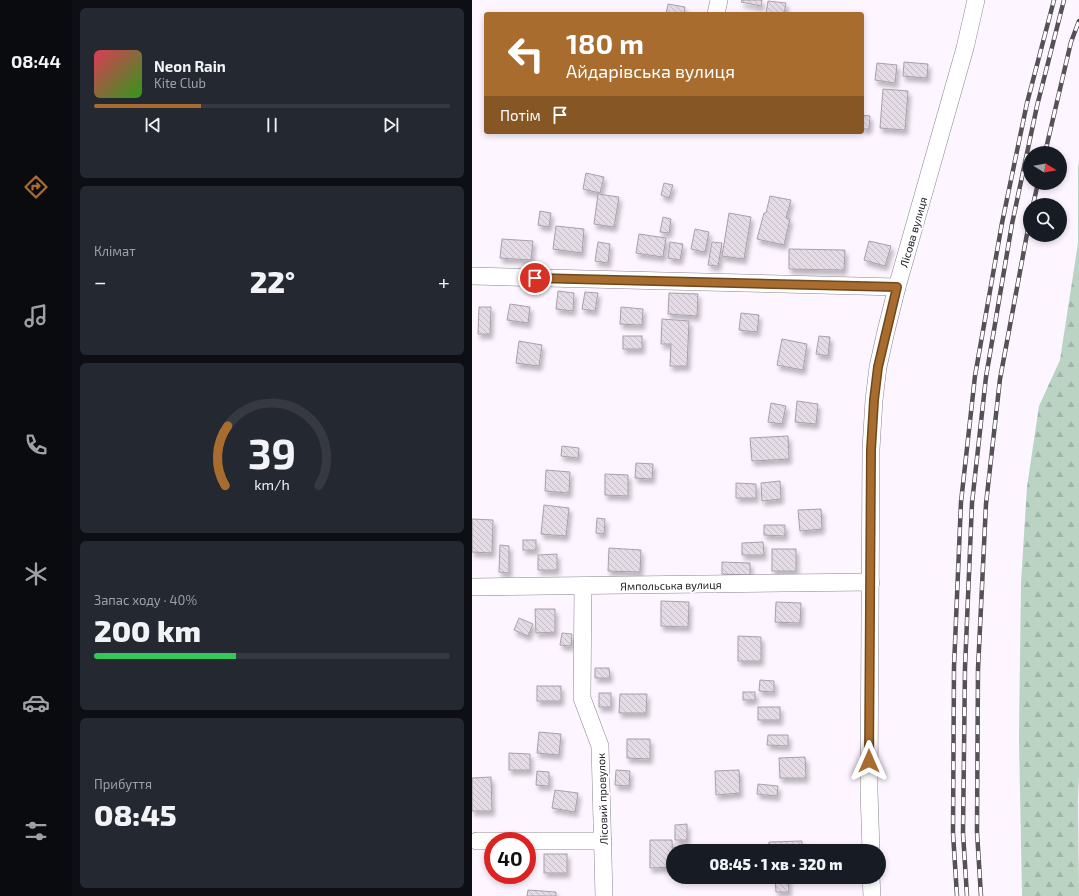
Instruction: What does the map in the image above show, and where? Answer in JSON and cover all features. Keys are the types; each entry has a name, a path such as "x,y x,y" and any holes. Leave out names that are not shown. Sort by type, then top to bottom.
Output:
{"street":[{"path":"716,12 719,0"},
{"name":"Лісова вулиця","path":"871,844 869,791 871,450 874,400 878,367 897,287 963,56 976,0"},
{"path":"472,276 897,287"},
{"name":"Ямпольська вулиця","path":"472,587 871,582"},
{"name":"Лісовий провулок","path":"583,586 582,698 600,746 604,896"},
{"path":"477,841 603,841"},
{"path":"871,884 872,896"}],"green space":[{"path":"1079,162 1079,896 1022,896 1019,738 1021,582 1027,487 1039,406 1060,360 1078,243"}],"building":[{"path":"742,0 762,0 761,6 741,2"},
{"path":"768,1 786,3 784,12 766,12"},
{"path":"668,4 685,7 684,12 666,12"},
{"path":"904,62 928,64 927,78 903,76"},
{"path":"877,63 897,65 895,83 875,80"},
{"path":"883,89 908,91 905,130 880,128"},
{"path":"864,115 870,116 869,129 864,129"},
{"path":"586,173 604,177 600,193 583,189"},
{"path":"664,183 673,185 669,198 661,195"},
{"path":"598,194 619,197 614,227 594,224"},
{"path":"770,196 791,200 786,218 790,219 784,245 757,239"},
{"path":"540,211 551,213 549,227 538,225"},
{"path":"729,213 751,217 744,259 722,256"},
{"path":"663,217 671,219 669,233 660,232"},
{"path":"556,226 584,229 582,253 553,249"},
{"path":"695,229 709,232 705,252 691,249"},
{"path":"639,234 666,238 663,257 636,253"},
{"path":"502,239 533,241 531,260 500,258"},
{"path":"869,241 891,246 885,266 864,260"},
{"path":"598,242 610,244 608,263 595,261"},
{"path":"670,242 683,244 680,260 668,258"},
{"path":"712,242 722,243 718,266 708,265"},
{"path":"789,249 845,250 844,270 789,269"},
{"path":"558,291 574,293 573,311 556,309"},
{"path":"585,292 598,293 595,311 582,309"},
{"path":"669,293 698,294 697,316 668,314"},
{"path":"510,304 530,307 528,323 507,320"},
{"path":"479,307 491,307 490,334 478,334"},
{"path":"621,307 643,309 642,325 620,324"},
{"path":"741,313 759,315 757,332 739,330"},
{"path":"662,319 689,321 687,366 670,366 671,344 661,344"},
{"path":"623,336 642,336 642,349 623,349"},
{"path":"819,336 830,337 828,356 816,354"},
{"path":"782,339 807,344 803,370 777,365"},
{"path":"519,341 542,345 539,366 516,363"},
{"path":"797,401 818,404 816,424 795,422"},
{"path":"771,403 786,406 782,424 768,422"},
{"path":"788,436 789,459 752,461 750,438"},
{"path":"562,446 579,448 578,458 561,456"},
{"path":"636,463 653,464 652,479 635,478"},
{"path":"546,470 570,472 569,493 545,491"},
{"path":"605,474 628,475 628,496 605,495"},
{"path":"780,481 781,499 762,501 761,483"},
{"path":"736,483 756,484 756,498 736,498"},
{"path":"544,505 569,508 566,536 541,534"},
{"path":"821,509 822,529 800,531 798,510"},
{"path":"597,518 605,519 604,534 596,533"},
{"path":"472,519 493,520 492,553 472,552"},
{"path":"764,525 785,525 785,536 764,535"},
{"path":"523,540 536,540 536,550 523,550"},
{"path":"763,542 764,555 742,555 742,543"},
{"path":"500,545 509,546 509,573 499,572"},
{"path":"609,548 641,550 640,572 608,571"},
{"path":"772,549 796,549 796,571 772,571"},
{"path":"557,554 557,570 538,570 538,555"},
{"path":"722,562 750,563 750,575 722,574"},
{"path":"661,601 689,602 688,627 661,626"},
{"path":"776,602 801,603 800,623 775,622"},
{"path":"535,609 555,609 555,632 536,633"},
{"path":"519,618 533,624 528,636 514,630"},
{"path":"562,633 572,634 571,646 560,645"},
{"path":"738,636 761,637 761,661 738,661"},
{"path":"595,668 609,668 610,678 595,678"},
{"path":"760,680 774,681 774,692 759,691"},
{"path":"537,686 561,686 561,701 537,701"},
{"path":"743,692 755,692 755,700 743,700"},
{"path":"599,693 611,693 611,707 599,707"},
{"path":"620,694 647,694 646,713 619,713"},
{"path":"758,707 780,707 780,720 758,720"},
{"path":"539,732 561,734 559,755 537,753"},
{"path":"768,735 788,735 788,746 767,745"},
{"path":"627,739 650,739 650,759 627,758"},
{"path":"509,753 530,754 530,770 509,770"},
{"path":"805,757 806,778 780,778 779,758"},
{"path":"616,770 630,771 629,786 615,785"},
{"path":"739,770 740,793 716,795 715,771"},
{"path":"537,771 549,772 549,786 536,785"},
{"path":"491,777 492,811 472,811 472,778"},
{"path":"758,784 778,786 777,796 757,794"},
{"path":"555,790 578,793 575,812 552,808"},
{"path":"687,824 687,840 675,840 675,825"},
{"path":"650,840 672,840 672,844 666,844 666,867 650,868"},
{"path":"802,841 802,844 769,844 769,842"},
{"path":"544,854 567,854 567,873 544,873"},
{"path":"775,884 788,884 789,892 776,892"},
{"path":"528,890 556,892 556,896 527,896"}],"railway":[{"path":"957,896 953,833 954,667 961,502 975,376 1002,223 1027,103 1054,0"},
{"path":"967,896 963,833 965,668 972,503 986,377 1012,224 1037,106 1064,0"},
{"path":"1047,146 1071,42 1079,21"},
{"path":"1035,198 1036,190"},
{"path":"981,896 977,832 978,669 986,504 1000,379 1026,242"}],"route":[{"path":"535,278 897,287 878,367 874,400 871,450 869,761"}]}
